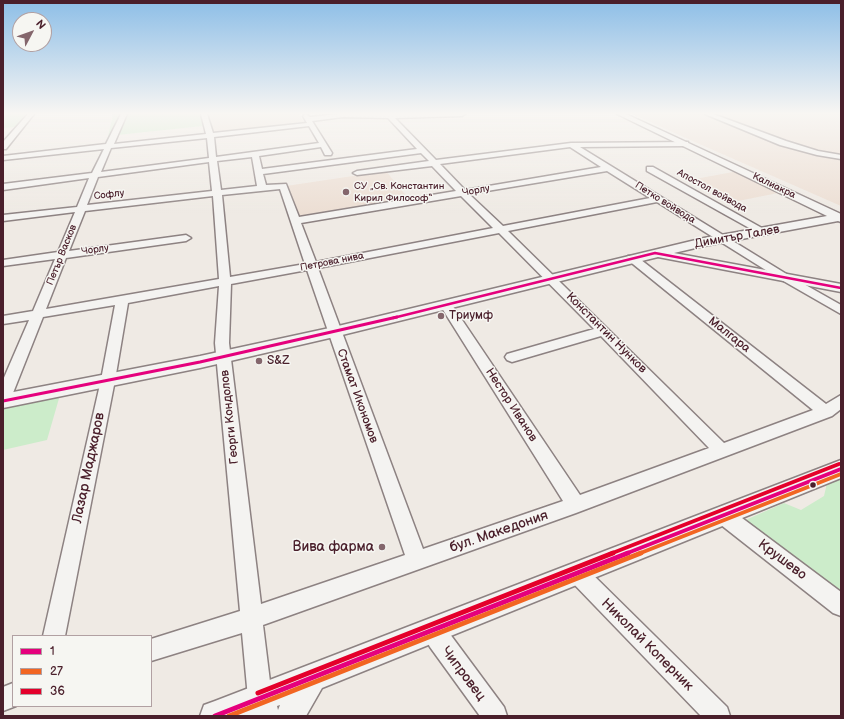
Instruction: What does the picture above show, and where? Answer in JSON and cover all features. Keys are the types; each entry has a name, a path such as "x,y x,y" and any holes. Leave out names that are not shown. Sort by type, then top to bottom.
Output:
{"street":[{"path":"3,158 103,148"},
{"name":"Петър Васков","path":"3,400 94,175 108,148"},
{"name":"Георги Кондолов","path":"212,148 225,281 222,343 250,619 262,707"},
{"path":"3,187 303,148"},
{"path":"324,148 333,163"},
{"name":"Константин Нунков","path":"419,148 463,193 604,331 722,451"},
{"path":"357,173 552,148"},
{"name":"Петко войвода","path":"575,148 721,239 841,310"},
{"name":"Калиакра","path":"692,148 840,218"},
{"path":"798,148 817,153 841,157"},
{"path":"258,172 422,151"},
{"path":"254,154 262,188"},
{"name":"Чорлу","path":"295,221 609,168"},
{"name":"Апостол войвода","path":"650,169 764,232"},
{"name":"Софлу","path":"3,218 283,186"},
{"name":"Стамат Икономов","path":"283,186 334,332 417,560"},
{"name":"Петрова нива","path":"3,320 311,266 659,199"},
{"name":"Димитър Талев","path":"3,400 108,380 334,332 632,258 721,239 840,218"},
{"name":"Чорлу","path":"3,263 186,238"},
{"path":"655,253 841,288"},
{"name":"Малгара","path":"632,258 834,406"},
{"name":"Лазар Маджаров","path":"54,635 108,380 122,300"},
{"name":"Нестор Иванов","path":"446,305 576,505"},
{"path":"512,357 604,331"},
{"name":"бул. Македония","path":"152,650 250,619 576,505 722,451 834,406"},
{"path":"215,716 262,707 311,679 841,469"},
{"name":"Крушево","path":"723,515 841,605"},
{"name":"Николай Коперник","path":"577,573 718,716"},
{"name":"Чипровец","path":"433,630 438,639 495,716"},
{"path":"291,716 300,696 311,679"}],"shaded area":[{"path":"708,148 841,148 841,206"},
{"name":"СУ „Св. Константин Кирил Философ“","path":"386,171 408,198 298,216 286,186"},
{"path":"738,171 783,192 738,201 695,179"}],"green space":[{"path":"60,395 47,440 3,450 3,407"},
{"path":"841,477 841,598 741,522 784,503 801,510 824,496 827,483"}],"transit line":[{"name":"1","path":"3,401 200,362 334,332 655,253 841,288"},
{"name":"36","path":"258,693 839,464"},
{"name":"1","path":"215,716 841,469"},
{"name":"27","path":"229,716 841,474"}],"place":[{"name":"СУ „Св. Константин Кирил Философ“","path":"346,192"},
{"name":"Триумф","path":"441,316"},
{"name":"S&Z","path":"259,361"},
{"name":"Вива фарма","path":"382,547"}]}
